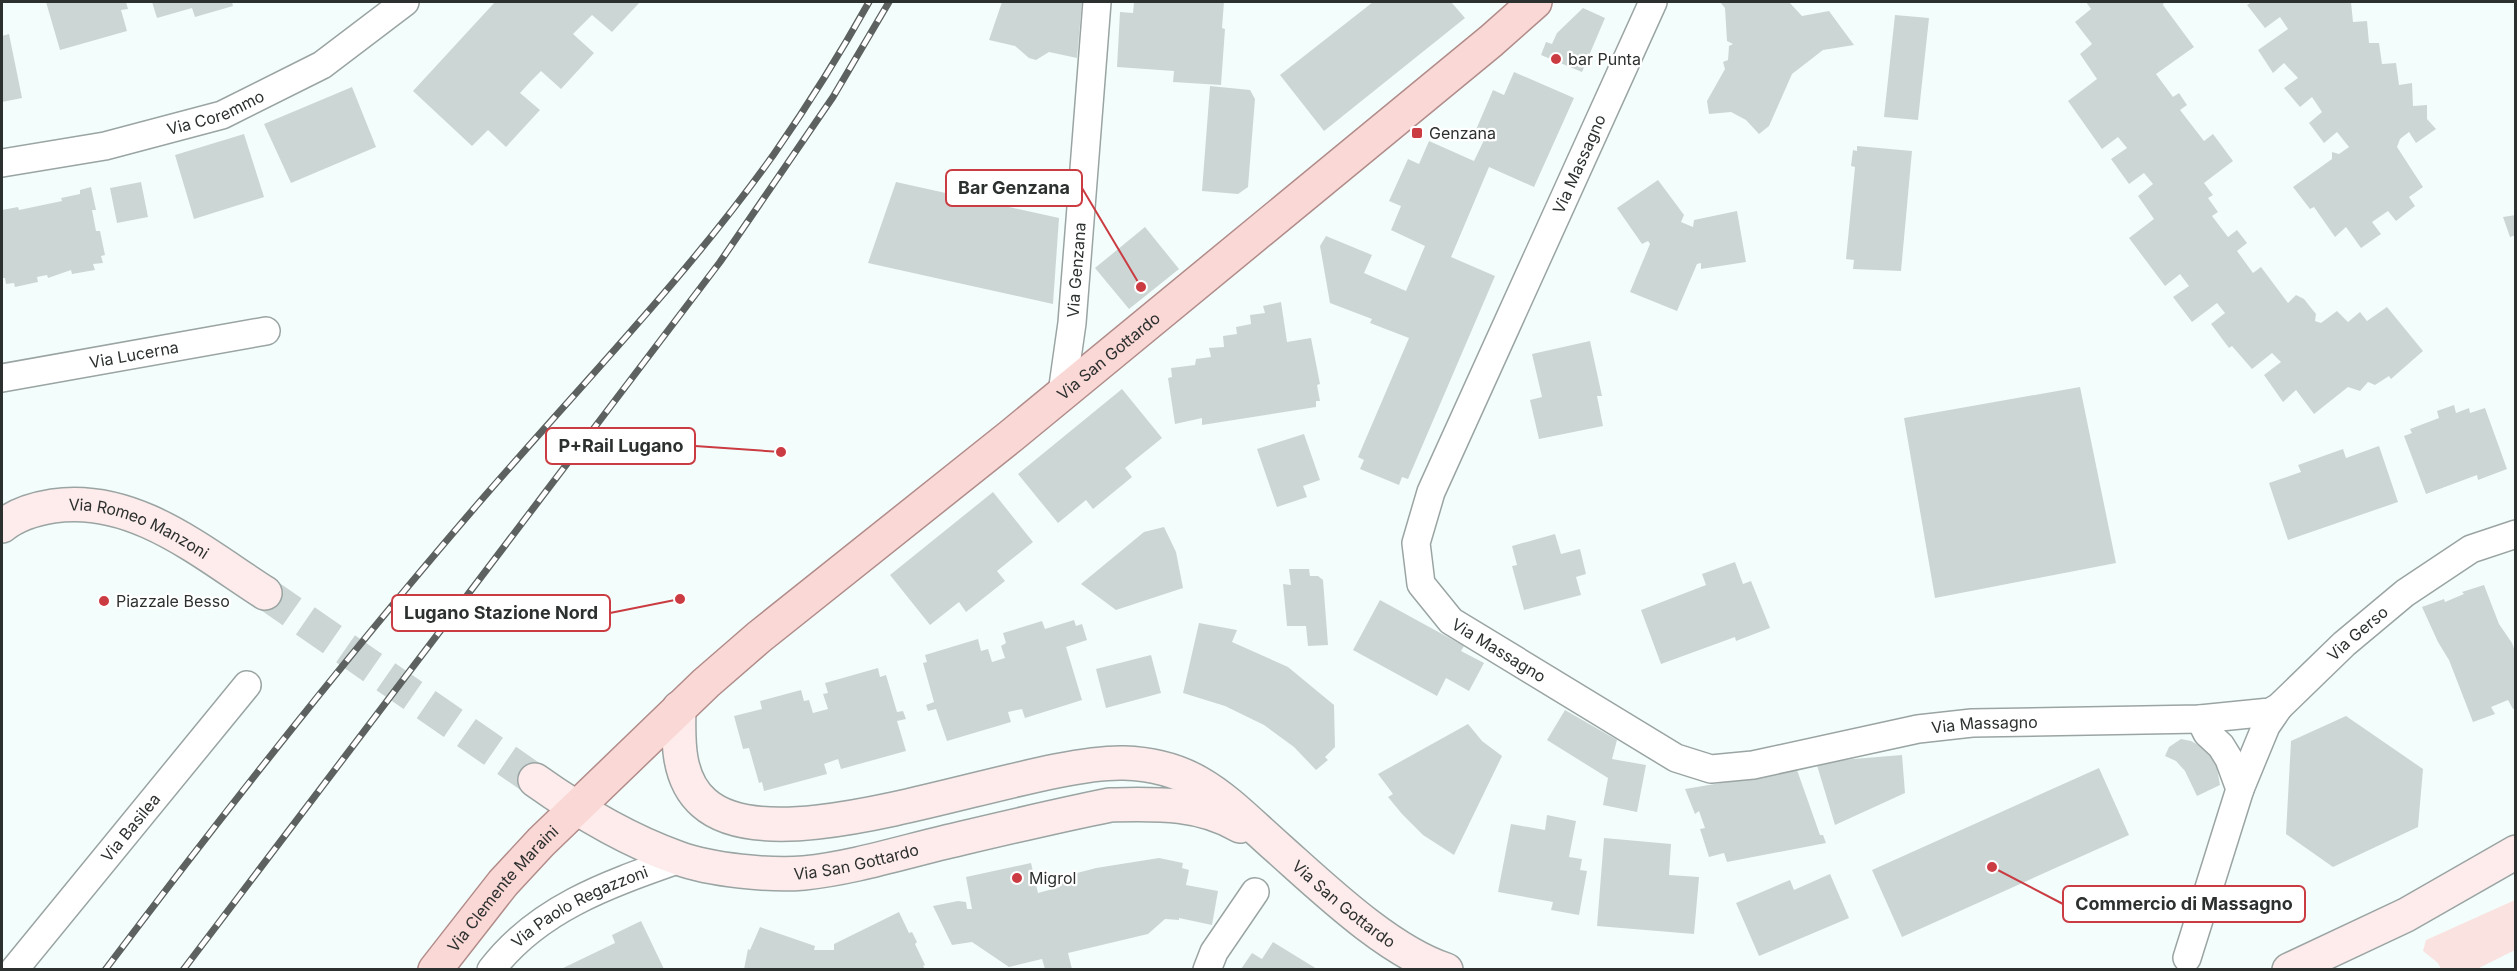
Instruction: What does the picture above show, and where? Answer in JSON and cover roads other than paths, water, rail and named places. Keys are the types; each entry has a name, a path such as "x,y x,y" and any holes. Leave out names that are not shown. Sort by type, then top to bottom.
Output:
{"main road":[{"name":"Via San Gottardo","path":"1278,848 1220,814 1186,807 1149,804 1110,805 804,873 727,869 680,859 626,836 575,809 679,708 759,637 936,497 1535,2"},
{"name":"Via Romeo Manzoni","path":"2,526 33,509 64,504 92,504 125,511 164,528 266,593"},
{"name":"Via San Gottardo","path":"679,708 678,741 683,768 690,786 703,803 720,814 741,822 803,825 867,814 1089,764 1155,764 1201,783 1227,800 1278,848 1358,916 1413,956 1446,969"},
{"path":"536,780 575,809"},
{"name":"Via Clemente Maraini","path":"435,969 504,883 575,809"},
{"path":"2289,969 2406,915 2516,852"},
{"path":"2436,897 2516,876"}],"street":[{"name":"Via Coremmo","path":"2,163 105,146 222,115 322,64 405,2"},
{"name":"Via Genzana","path":"1062,393 1072,323 1097,2"},
{"name":"Via Massagno","path":"1653,2 1431,492 1416,543 1421,584 1451,621 1676,758 1711,769 1752,765 1918,729 1972,723 2200,719"},
{"name":"Via Lucerna","path":"2,378 266,331"},
{"name":"Via Gerso","path":"2200,719 2270,712 2279,707 2344,645 2405,593 2471,549 2516,534"},
{"name":"Via Basilea","path":"14,969 247,685"},
{"path":"2187,958 2240,789 2266,726 2279,707"},
{"path":"2200,719 2207,733 2221,746 2229,759 2240,789"},
{"name":"Via Paolo Regazzoni","path":"491,969 523,934 553,913 596,890 680,859"},
{"path":"1208,969 1214,952 1255,892"}],"tunnel":[{"path":"265,593 535,780"}],"railway":[{"path":"105,970 241,793 381,619 477,505 630,333 740,200 799,117 869,2"},
{"path":"183,970 720,262 833,97 889,2"}],"place":[{"name":"bar Punta","path":"1556,59"},
{"name":"Genzana","path":"1417,133"},
{"name":"Bar Genzana","path":"1141,287"},
{"name":"P+Rail Lugano","path":"781,452"},
{"name":"Lugano Stazione Nord","path":"680,599"},
{"name":"Piazzale Besso","path":"104,601"},
{"name":"Commercio di Massagno","path":"1992,867"},
{"name":"Migrol","path":"1017,878"}]}
